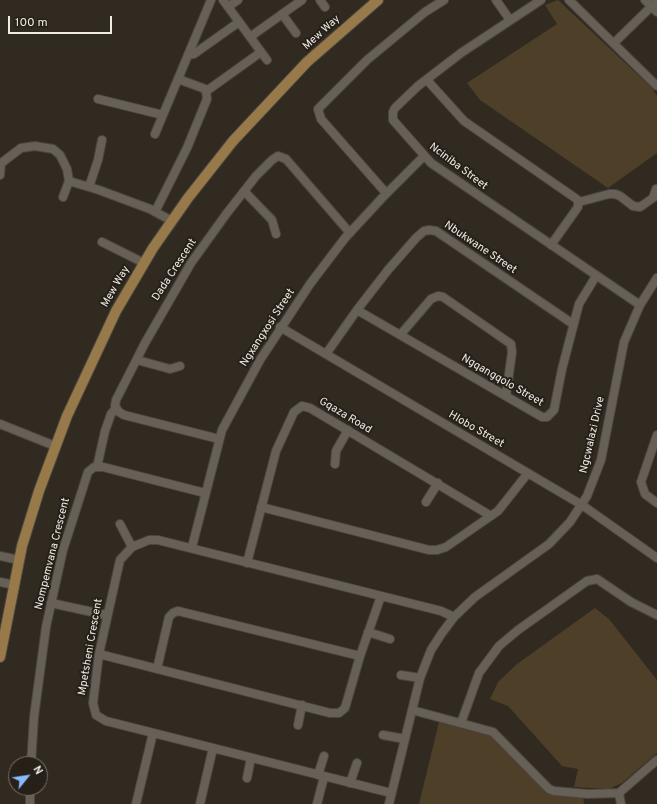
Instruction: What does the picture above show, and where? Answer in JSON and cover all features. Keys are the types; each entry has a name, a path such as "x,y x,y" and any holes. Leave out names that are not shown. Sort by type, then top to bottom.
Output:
{"main road":[{"name":"Mew Way","path":"0,657 4,613 14,584 19,560 39,491 55,446 102,338 144,263 172,221 211,168 273,96 307,62 378,0"}],"street":[{"path":"155,134 211,0"},
{"path":"238,0 226,3 267,60"},
{"path":"250,37 302,0"},
{"path":"386,193 321,119 318,109 367,60 444,0"},
{"path":"496,0 510,20"},
{"name":"Nciniba Street","path":"541,0 461,53 398,104 392,114 397,126 424,156 461,185 640,305"},
{"path":"569,0 657,86"},
{"path":"614,43 652,5"},
{"path":"282,14 296,34"},
{"path":"188,54 194,54 239,22"},
{"path":"206,91 261,52"},
{"path":"178,79 206,91"},
{"path":"426,80 464,121 560,187 579,202"},
{"path":"155,212 187,148 207,99 206,91"},
{"path":"98,99 163,115"},
{"path":"89,187 98,160 102,140"},
{"path":"0,175 0,163 21,148 44,146 54,149 64,160 68,181 63,197"},
{"name":"Dada Crescent","path":"97,467 105,430 111,414 116,408 116,400 163,310 192,263 244,191 272,160 281,156 350,233"},
{"name":"Ngxangxosi Street","path":"192,548 219,439 233,408 280,327 310,284 350,233 386,193 424,156"},
{"path":"68,181 89,187 155,212 172,221"},
{"path":"579,202 614,194 620,196 633,206 640,207 653,198 656,189"},
{"path":"244,191 272,220 276,234"},
{"path":"551,245 578,207 579,202"},
{"name":"Nbukwane Street","path":"326,354 357,310 416,238 424,231 429,230 436,231 573,324"},
{"path":"102,242 144,263"},
{"name":"Ngqangqolo Street","path":"357,310 401,334 542,417 547,417 551,415 554,410 562,369 579,304 596,276"},
{"name":"Ngcwalazi Drive","path":"389,804 420,678 432,650 454,616 475,597 550,544 567,526 582,505 598,469 622,349 631,323 640,305 657,278"},
{"path":"401,334 431,299 438,296 443,297 511,344 512,352 506,396"},
{"name":"Hlobo Street","path":"280,327 582,505 657,558"},
{"path":"137,360 170,369 180,366"},
{"name":"Gqaza Road","path":"248,563 276,451 297,409 302,406 310,408 348,430 491,516"},
{"path":"116,408 124,415 219,439"},
{"path":"0,424 55,446"},
{"path":"335,464 336,451 348,430"},
{"path":"657,435 641,482 645,494 657,503"},
{"path":"97,467 205,493"},
{"name":"Nompemvana Crescent","path":"32,756 34,717 41,658 51,603 74,514 88,472 97,467"},
{"path":"261,507 432,550 446,547 501,509 528,473"},
{"path":"426,502 438,483"},
{"path":"120,524 132,547"},
{"name":"Mpetsheni Crescent","path":"391,793 103,720 96,715 93,703 99,654 106,615 120,560 132,547 155,539 441,611 454,616"},
{"path":"0,556 19,560"},
{"path":"461,723 479,673 499,646 513,634 587,581 597,579 631,602 657,615"},
{"path":"0,582 14,584"},
{"path":"99,654 330,713 339,713 345,708 360,656 381,596"},
{"path":"51,603 106,615"},
{"path":"157,669 168,617 178,611 360,656"},
{"path":"368,632 390,639"},
{"path":"401,675 420,678"},
{"path":"298,724 302,706"},
{"path":"412,710 488,730 496,734 549,789 558,792 619,792 657,760"},
{"path":"136,804 153,733"},
{"path":"383,735 405,739"},
{"path":"200,804 213,748"},
{"path":"317,804 324,756"},
{"path":"247,778 251,758"},
{"path":"350,783 357,763"},
{"path":"619,792 621,804"}],"shaded area":[{"path":"558,0 652,88 657,96 657,153 608,188 480,100 467,83 557,24 545,5"},
{"path":"595,608 609,619 657,680 657,753 622,783 609,789 574,787 578,769 562,766 508,706 490,699 498,682 517,664"},
{"path":"439,722 494,737 551,793 583,795 584,804 419,804"}]}
